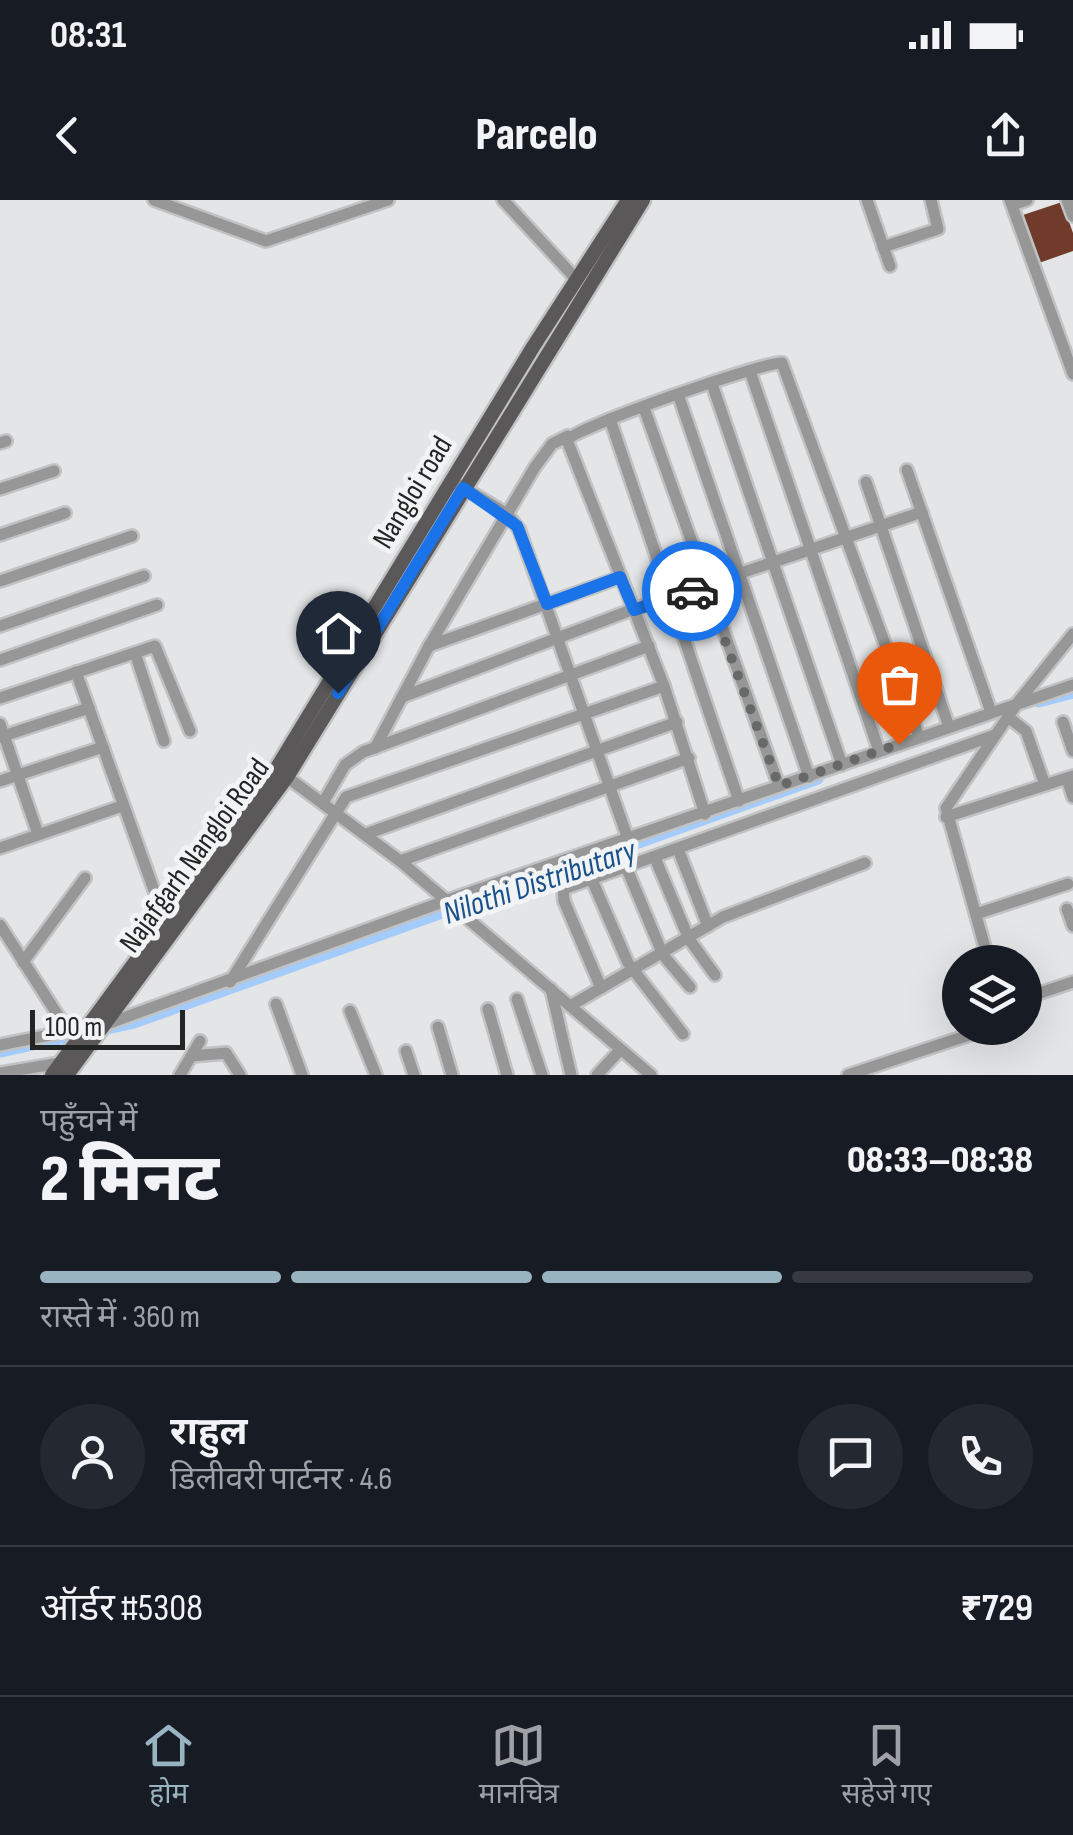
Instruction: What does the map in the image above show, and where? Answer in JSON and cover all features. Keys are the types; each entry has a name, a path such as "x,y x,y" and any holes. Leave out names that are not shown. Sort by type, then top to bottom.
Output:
{"main road":[{"name":"Nangloi road","path":"68,1064 166,921 266,796 628,200"},
{"name":"Najafgarh Nangloi Road","path":"90,1029 266,796 287,777 457,484 643,200"},
{"name":"Nangloi road","path":"68,1064 84,1052 90,1029"},
{"path":"52,1075 68,1064"}],"street":[{"path":"154,200 266,241 388,200"},
{"path":"503,200 577,280"},
{"path":"866,200 890,266"},
{"path":"882,247 939,228 931,200"},
{"path":"1027,200 1011,203 1073,374"},
{"path":"1067,200 1073,216"},
{"path":"375,748 429,646 547,449 610,419 750,371 782,364 919,737"},
{"path":"750,371 879,752"},
{"path":"712,384 842,765"},
{"path":"679,397 809,777"},
{"path":"644,408 779,786"},
{"path":"610,419 740,801"},
{"path":"568,436 664,686 705,814"},
{"path":"907,470 991,712"},
{"path":"0,489 54,471"},
{"path":"866,482 949,727"},
{"path":"457,484 506,514 520,530 628,839"},
{"path":"402,697 670,597 922,512"},
{"path":"0,535 65,513"},
{"path":"0,581 132,536"},
{"path":"0,626 144,576"},
{"path":"429,646 620,577"},
{"path":"0,660 156,605"},
{"path":"984,945 946,817 948,803 1008,716 1073,634"},
{"path":"324,802 345,765 375,748 649,646"},
{"path":"0,698 158,648 190,730"},
{"path":"135,653 164,741"},
{"path":"76,672 166,921"},
{"path":"0,1045 90,1029 230,982 448,901 763,795 779,786 1073,684"},
{"path":"230,982 349,796 664,686"},
{"path":"38,834 1,732 89,708"},
{"path":"1008,716 1026,731 1045,786"},
{"path":"366,834 677,722"},
{"path":"1063,722 1073,751"},
{"path":"601,988 561,893 770,812 995,735"},
{"path":"0,781 102,747"},
{"path":"400,861 688,758"},
{"path":"287,777 400,861 650,1075"},
{"path":"946,817 1070,778 1073,796"},
{"path":"763,795 770,812"},
{"path":"0,848 122,806"},
{"path":"678,849 708,926"},
{"path":"655,858 689,940 715,974"},
{"path":"570,1006 708,926 865,863"},
{"path":"626,868 663,954 690,987"},
{"path":"23,962 85,878"},
{"path":"592,880 633,970 683,1034"},
{"path":"976,914 1068,884"},
{"path":"1068,910 1073,926"},
{"path":"0,927 23,962 90,1029"},
{"path":"1042,992 1073,982"},
{"path":"551,988 570,1075"},
{"path":"518,999 542,1075"},
{"path":"276,1004 302,1075"},
{"path":"488,1008 507,1075"},
{"path":"350,1011 376,1075"},
{"path":"438,1027 452,1075"},
{"path":"180,1075 200,1041"},
{"path":"848,1075 942,1044"},
{"path":"597,1075 620,1050"},
{"path":"406,1051 414,1075"},
{"path":"192,1056 226,1053 240,1075"},
{"path":"0,1073 68,1064"}],"building":[{"path":"1062,202 1073,233 1073,251 1036,264 1020,216"}],"waterway":[{"name":"Nilothi Distributary","path":"1039,702 1073,693"},
{"name":"Nilothi Distributary","path":"0,1052 134,1023 818,779"}],"way so far":[{"path":"692,591 705,587 779,786 899,744"}],"route":[{"path":"338,693 463,488 506,514 517,526 547,604 620,577 634,610 692,591"}]}
